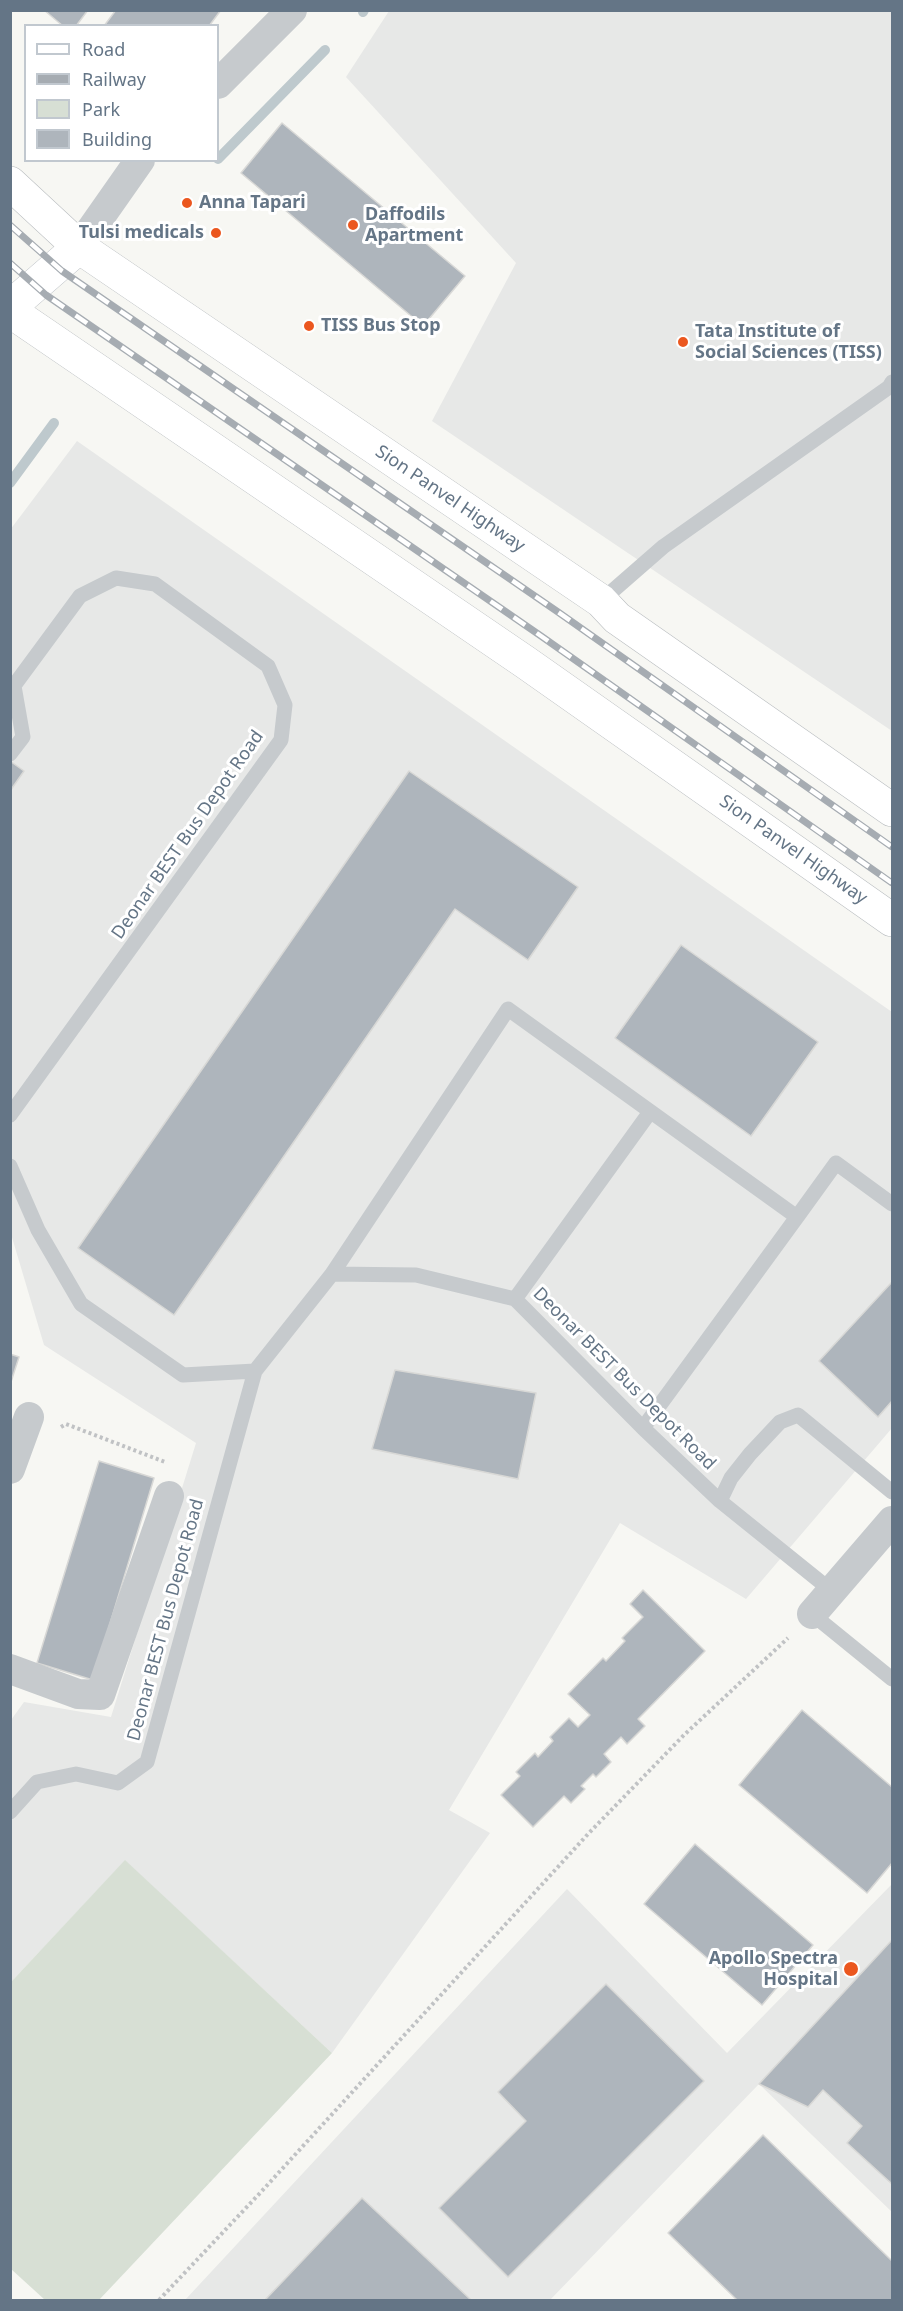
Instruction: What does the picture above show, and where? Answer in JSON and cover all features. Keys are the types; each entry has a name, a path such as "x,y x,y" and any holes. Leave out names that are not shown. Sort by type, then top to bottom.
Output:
{"main road":[{"name":"Sion Panvel Highway","path":"10,183 79,247 601,601 617,618 892,810"},
{"path":"10,309 79,247"},
{"name":"Sion Panvel Highway","path":"10,309 525,662 892,920"}],"street":[{"path":"219,83 292,10"},
{"path":"79,247 139,162"},
{"path":"13,1462 28,1417"},
{"path":"10,1669 78,1694 100,1695 169,1496"},
{"path":"812,1614 892,1521"}],"lane":[{"path":"601,601 664,546 892,385"},
{"name":"Deonar BEST Bus Depot Road","path":"10,1115 280,740 285,705 268,666 154,584 116,578 80,596 12,688"},
{"path":"10,754 23,737 12,688"},
{"path":"332,1274 508,1009 797,1217"},
{"path":"515,1299 650,1112"},
{"path":"643,1428 836,1163 892,1204"},
{"path":"10,1166 38,1230 81,1304 183,1374 255,1371"},
{"name":"Deonar BEST Bus Depot Road","path":"10,1812 37,1782 76,1773 118,1783 147,1762 255,1371 332,1274 416,1275 515,1299 643,1428 720,1501 833,1592"},
{"path":"720,1501 731,1478 750,1454 780,1422 798,1415 892,1492"},
{"path":"812,1614 892,1679"}],"path":[{"path":"13,1462 66,1424 171,1465 176,1476 169,1496"},
{"path":"159,2301 596,1826 684,1735 812,1614"}],"shaded area":[{"name":"Tata Institute of Social Sciences (TISS)","path":"389,11 892,11 892,731 432,421 516,263 346,77"},
{"path":"77,441 892,1012 892,1428 746,1599 620,1523 449,1810 490,1833 332,2053 125,1861 11,1982 11,1720 24,1702 111,1717 196,1443 44,1345 11,1234 10,530"},
{"path":"892,1884 892,2212 759,2084 550,2300 185,2300 567,1889 727,2053"}],"green space":[{"path":"125,1860 332,2053 99,2300 45,2300 11,2269 11,1982"}],"building":[{"path":"44,10 88,10 78,24 61,24"},
{"path":"116,10 221,10 210,24 106,24"},
{"name":"Daffodils Apartment","path":"282,123 465,276 423,326 241,173"},
{"path":"10,761 24,771 10,791"},
{"path":"409,771 578,887 528,960 455,909 174,1315 78,1248"},
{"path":"681,945 818,1042 751,1136 615,1038"},
{"path":"892,1282 892,1401 878,1417 819,1361"},
{"path":"10,1354 19,1357 10,1385"},
{"path":"395,1370 536,1393 518,1479 372,1449"},
{"path":"99,1461 154,1478 93,1680 37,1663"},
{"path":"643,1590 705,1651 638,1719 645,1726 627,1744 621,1737 604,1754 611,1762 596,1777 593,1774 581,1786 585,1789 571,1803 564,1796 533,1827 501,1795 520,1776 516,1772 535,1753 538,1757 553,1741 550,1737 569,1718 578,1727 590,1715 568,1694 603,1658 606,1661 625,1641 622,1638 643,1617 630,1604"},
{"path":"802,1710 892,1787 892,1863 867,1893 739,1785"},
{"path":"695,1844 813,1945 762,2005 644,1904"},
{"path":"892,1940 892,2184 847,2143 862,2126 823,2090 808,2107 759,2084"},
{"path":"606,1984 704,2081 508,2277 439,2208 526,2121 498,2092"},
{"path":"763,2135 892,2261 892,2300 737,2300 668,2233"},
{"path":"362,2198 471,2300 265,2300"}],"waterway":[{"path":"219,158 325,50"},
{"path":"10,483 54,423"}],"railway":[{"path":"10,225 62,271 558,612 892,847"},
{"path":"10,263 46,295 541,636 892,883"}],"place":[{"name":"Anna Tapari","path":"187,203"},
{"name":"Daffodils Apartment","path":"353,225"},
{"name":"Tulsi medicals","path":"216,233"},
{"name":"TISS Bus Stop","path":"309,326"},
{"name":"Tata Institute of Social Sciences (TISS)","path":"683,342"},
{"name":"Apollo Spectra Hospital","path":"851,1969"}]}
